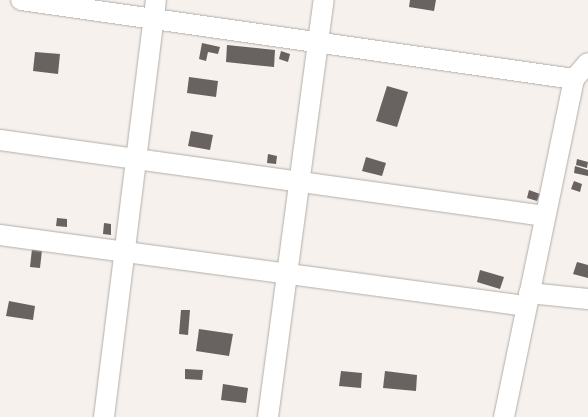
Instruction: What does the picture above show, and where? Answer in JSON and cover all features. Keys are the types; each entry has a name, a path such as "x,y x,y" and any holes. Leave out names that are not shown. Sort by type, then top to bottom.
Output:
{"street":[{"path":"22,0 155,8 318,41 574,79"},
{"path":"268,417 324,0"},
{"path":"104,417 155,8"},
{"path":"504,417 574,79 588,63"},
{"path":"0,140 545,216"},
{"path":"0,235 287,274 528,300 588,299"}],"building":[{"path":"410,0 436,0 434,11 409,7"},
{"path":"202,43 220,47 218,54 208,52 206,61 199,59"},
{"path":"227,45 275,50 274,67 226,62"},
{"path":"281,51 290,54 288,62 279,59"},
{"path":"35,52 60,54 58,74 33,71"},
{"path":"189,77 218,81 216,97 187,93"},
{"path":"387,86 408,92 397,127 376,121"},
{"path":"191,131 213,135 210,150 188,146"},
{"path":"268,154 277,156 276,164 267,163"},
{"path":"366,157 386,163 382,176 362,171"},
{"path":"577,159 588,162 587,168 576,165"},
{"path":"575,166 588,170 588,176 574,173"},
{"path":"574,181 582,184 580,192 571,189"},
{"path":"529,190 540,194 537,201 527,198"},
{"path":"57,218 67,219 67,227 56,226"},
{"path":"104,223 111,224 111,235 103,234"},
{"path":"32,249 42,250 40,268 30,267"},
{"path":"577,262 588,265 588,278 573,274"},
{"path":"480,270 504,277 500,289 477,282"},
{"path":"9,301 35,306 33,320 6,316"},
{"path":"181,310 190,310 188,335 179,334"},
{"path":"199,329 233,334 229,356 196,351"},
{"path":"185,369 203,370 202,380 185,379"},
{"path":"341,371 362,373 361,388 339,386"},
{"path":"385,371 417,375 416,391 383,388"},
{"path":"223,384 248,388 246,403 221,400"}]}
